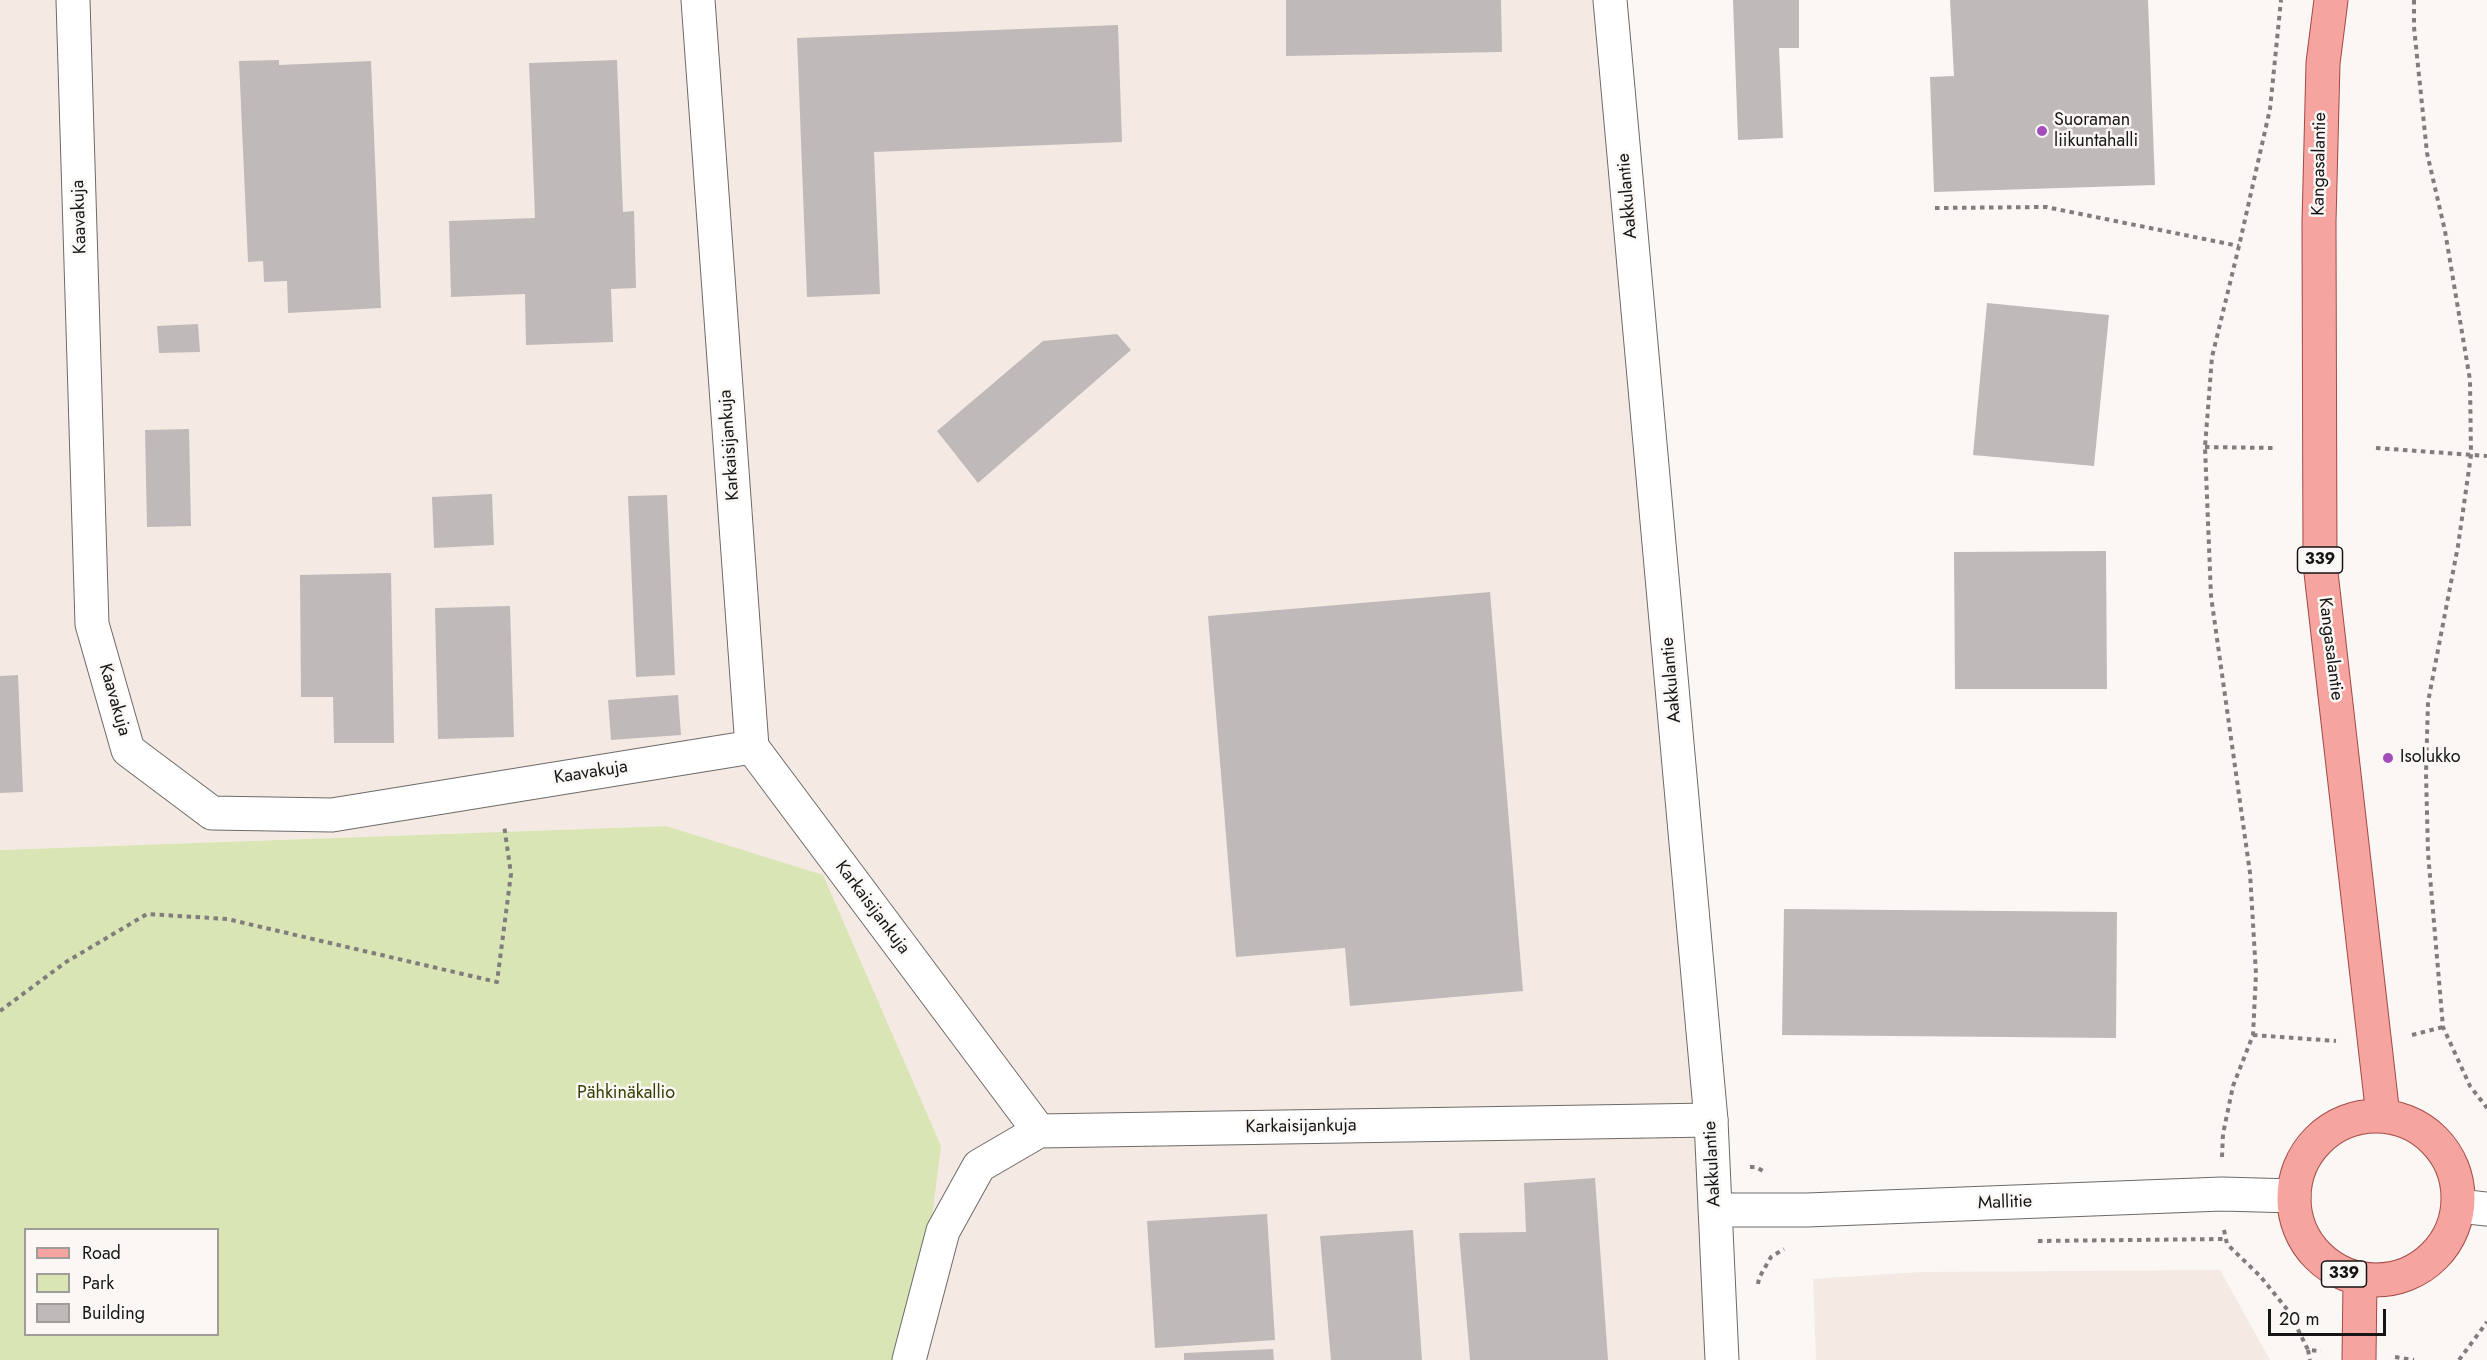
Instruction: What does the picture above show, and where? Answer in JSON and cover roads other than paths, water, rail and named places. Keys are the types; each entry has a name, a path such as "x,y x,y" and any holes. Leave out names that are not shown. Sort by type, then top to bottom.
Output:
{"main road":[{"name":"Kangasalantie","path":"2331,0 2323,63 2319,210 2320,564 2384,1116"},
{"name":"339","path":"2384,1116 2409,1122 2431,1136 2448,1156 2457,1180 2473,1208 2451,1233 2436,1256 2414,1272 2388,1280 2360,1280 2332,1267 2309,1246 2300,1228 2294,1196 2295,1183 2301,1163 2316,1143 2335,1127 2358,1118 2384,1116"},
{"name":"339","path":"2359,1356 2360,1280"}],"street":[{"name":"Kaavakuja","path":"73,0 92,624 128,750 212,813 332,815 752,747"},
{"name":"Karkaisijankuja","path":"698,0 752,747 1039,1131 1711,1120"},
{"name":"Aakkulantie","path":"1610,0 1711,1120 1722,1360"},
{"path":"909,1360 943,1232 979,1166 1039,1131"},
{"name":"Mallitie","path":"1715,1209 1808,1210 2222,1194 2294,1196"}],"place":[{"name":"Suoraman liikuntahalli","path":"2042,131"},
{"name":"Isolukko","path":"2388,758"}],"park label":[{"name":"Pähkinäkallio","path":"626,1094"}]}
